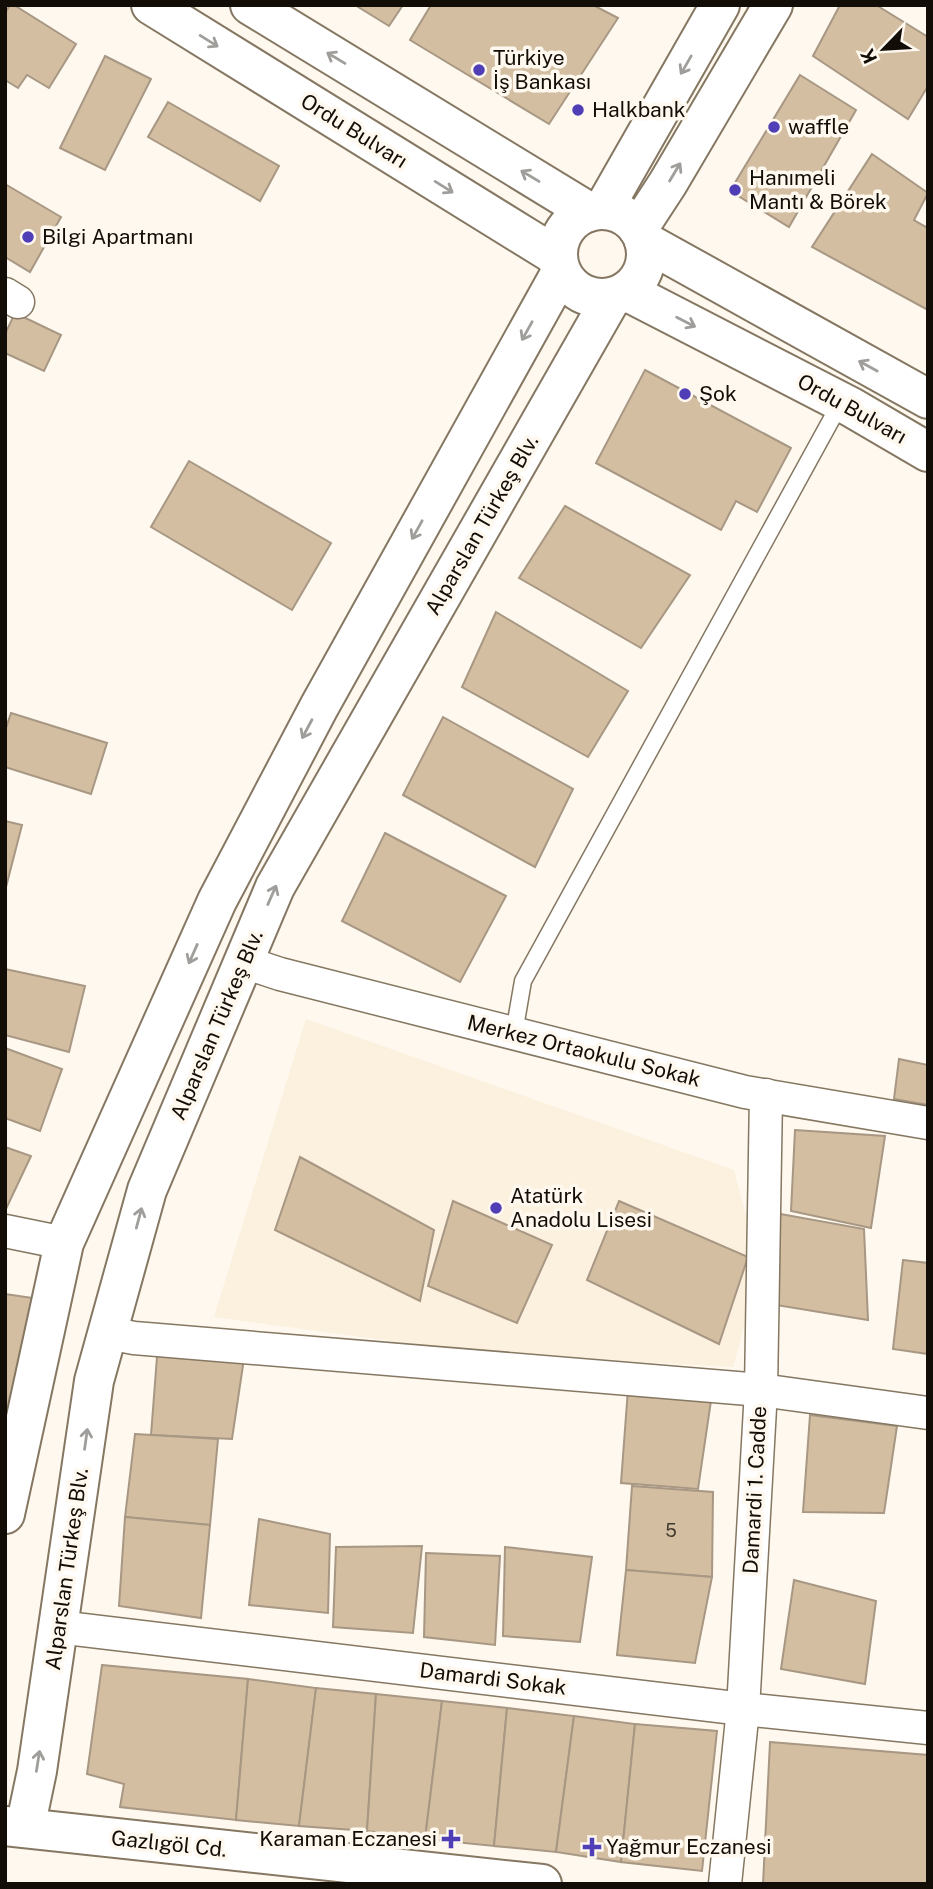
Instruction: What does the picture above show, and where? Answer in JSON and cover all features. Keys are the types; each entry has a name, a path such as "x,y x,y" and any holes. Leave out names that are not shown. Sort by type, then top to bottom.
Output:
{"street":[{"name":"Ordu Bulvarı","path":"151,5 560,264 570,284 582,293 597,298 619,294 841,402 928,452"},
{"path":"250,5 596,211 628,219 641,235 928,399"},
{"path":"5,1514 64,1243 217,901 325,695 560,264 559,242 566,228 576,217 596,211 720,5"},
{"path":"619,294 636,281 643,268 645,255 641,235 668,183 774,5"},
{"name":"Alparslan Türkeş Blv.","path":"15,1827 37,1771 94,1381 147,1190 275,887 619,294"},
{"name":"Merkez Ortaokulu Sokak","path":"244,962 280,974 766,1096 928,1123"},
{"name":"Damardi 1. Cadde","path":"725,1884 743,1709 761,1390 766,1096"},
{"path":"5,1231 64,1243"},
{"path":"108,1333 134,1338 761,1390 928,1413"},
{"name":"Damardi Sokak","path":"58,1627 743,1709 928,1728"},
{"name":"Gazlıgöl Cd.","path":"15,1827 542,1884"}],"lane":[{"path":"514,1033 523,981 841,402"}],"shaded area":[{"name":"Atatürk Anadolu Lisesi","path":"306,1019 734,1170 754,1246 751,1301 733,1367 488,1354 214,1317"}],"building":[{"path":"10,5 76,44 49,88 27,75 18,88 5,80 5,13"},
{"path":"355,5 403,5 389,26"},
{"path":"431,5 593,5 618,18 549,124 410,40"},
{"path":"840,5 876,5 928,37 928,86 908,119 813,56"},
{"path":"105,56 151,79 105,170 60,148"},
{"path":"800,75 856,110 789,227 730,191"},
{"path":"168,102 279,166 260,201 148,137"},
{"path":"872,154 928,193 914,220 926,227 928,223 928,310 812,247"},
{"name":"Bilgi Apartmanı","path":"5,184 61,217 30,272 5,257"},
{"path":"15,313 61,335 44,371 5,353 5,334"},
{"path":"645,370 791,448 757,512 736,501 721,530 596,463"},
{"path":"189,461 331,543 292,610 151,527"},
{"path":"565,506 690,575 641,648 519,578"},
{"path":"496,612 628,691 588,757 462,687"},
{"path":"11,713 107,743 91,794 5,767 5,731"},
{"path":"443,717 573,789 535,867 403,795"},
{"path":"5,821 22,825 5,891"},
{"path":"385,833 506,896 460,982 342,921"},
{"path":"5,969 85,986 69,1052 5,1035"},
{"path":"5,1048 62,1069 40,1131 5,1118"},
{"path":"899,1059 928,1065 928,1105 894,1099"},
{"path":"795,1130 885,1136 871,1228 791,1211"},
{"path":"5,1147 31,1156 5,1211"},
{"path":"300,1157 434,1230 420,1301 275,1230"},
{"path":"453,1201 552,1245 517,1323 428,1286"},
{"path":"619,1201 748,1257 719,1344 587,1280"},
{"path":"775,1213 864,1229 868,1320 770,1304"},
{"path":"903,1260 928,1263 928,1354 893,1349"},
{"path":"5,1294 33,1298 5,1474"},
{"path":"158,1344 245,1352 232,1439 151,1435"},
{"path":"628,1389 712,1394 698,1489 621,1483"},
{"path":"810,1415 897,1426 884,1513 803,1512"},
{"path":"135,1434 218,1439 210,1525 125,1517"},
{"path":"632,1486 713,1492 712,1577 626,1570"},
{"path":"125,1517 210,1525 201,1618 119,1606"},
{"path":"259,1519 330,1534 328,1613 249,1605"},
{"path":"422,1546 413,1633 333,1627 336,1547"},
{"path":"505,1547 592,1557 580,1642 503,1636"},
{"path":"426,1553 500,1556 495,1645 424,1637"},
{"path":"626,1570 712,1577 695,1663 617,1655"},
{"path":"794,1580 876,1601 865,1684 781,1669"},
{"path":"102,1665 248,1679 236,1820 120,1807 124,1784 87,1774"},
{"path":"248,1679 316,1688 299,1826 236,1820"},
{"path":"316,1688 376,1694 367,1831 299,1826"},
{"path":"376,1694 442,1701 425,1839 367,1831"},
{"path":"442,1701 507,1708 494,1846 425,1839"},
{"path":"507,1708 574,1716 556,1852 494,1846"},
{"path":"574,1716 635,1724 621,1862 556,1852"},
{"path":"635,1724 717,1731 702,1871 621,1862"},
{"path":"770,1742 928,1755 928,1884 763,1884"}],"place":[{"name":"Türkiye İş Bankası","path":"479,70"},
{"name":"Halkbank","path":"578,110"},
{"name":"waffle","path":"774,127"},
{"name":"Hanımeli Mantı & Börek","path":"735,190"},
{"name":"Bilgi Apartmanı","path":"28,237"},
{"name":"Şok","path":"685,394"},
{"name":"Atatürk Anadolu Lisesi","path":"496,1208"},
{"name":"Karaman Eczanesi","path":"451,1839"},
{"name":"Yağmur Eczanesi","path":"592,1847"}]}
